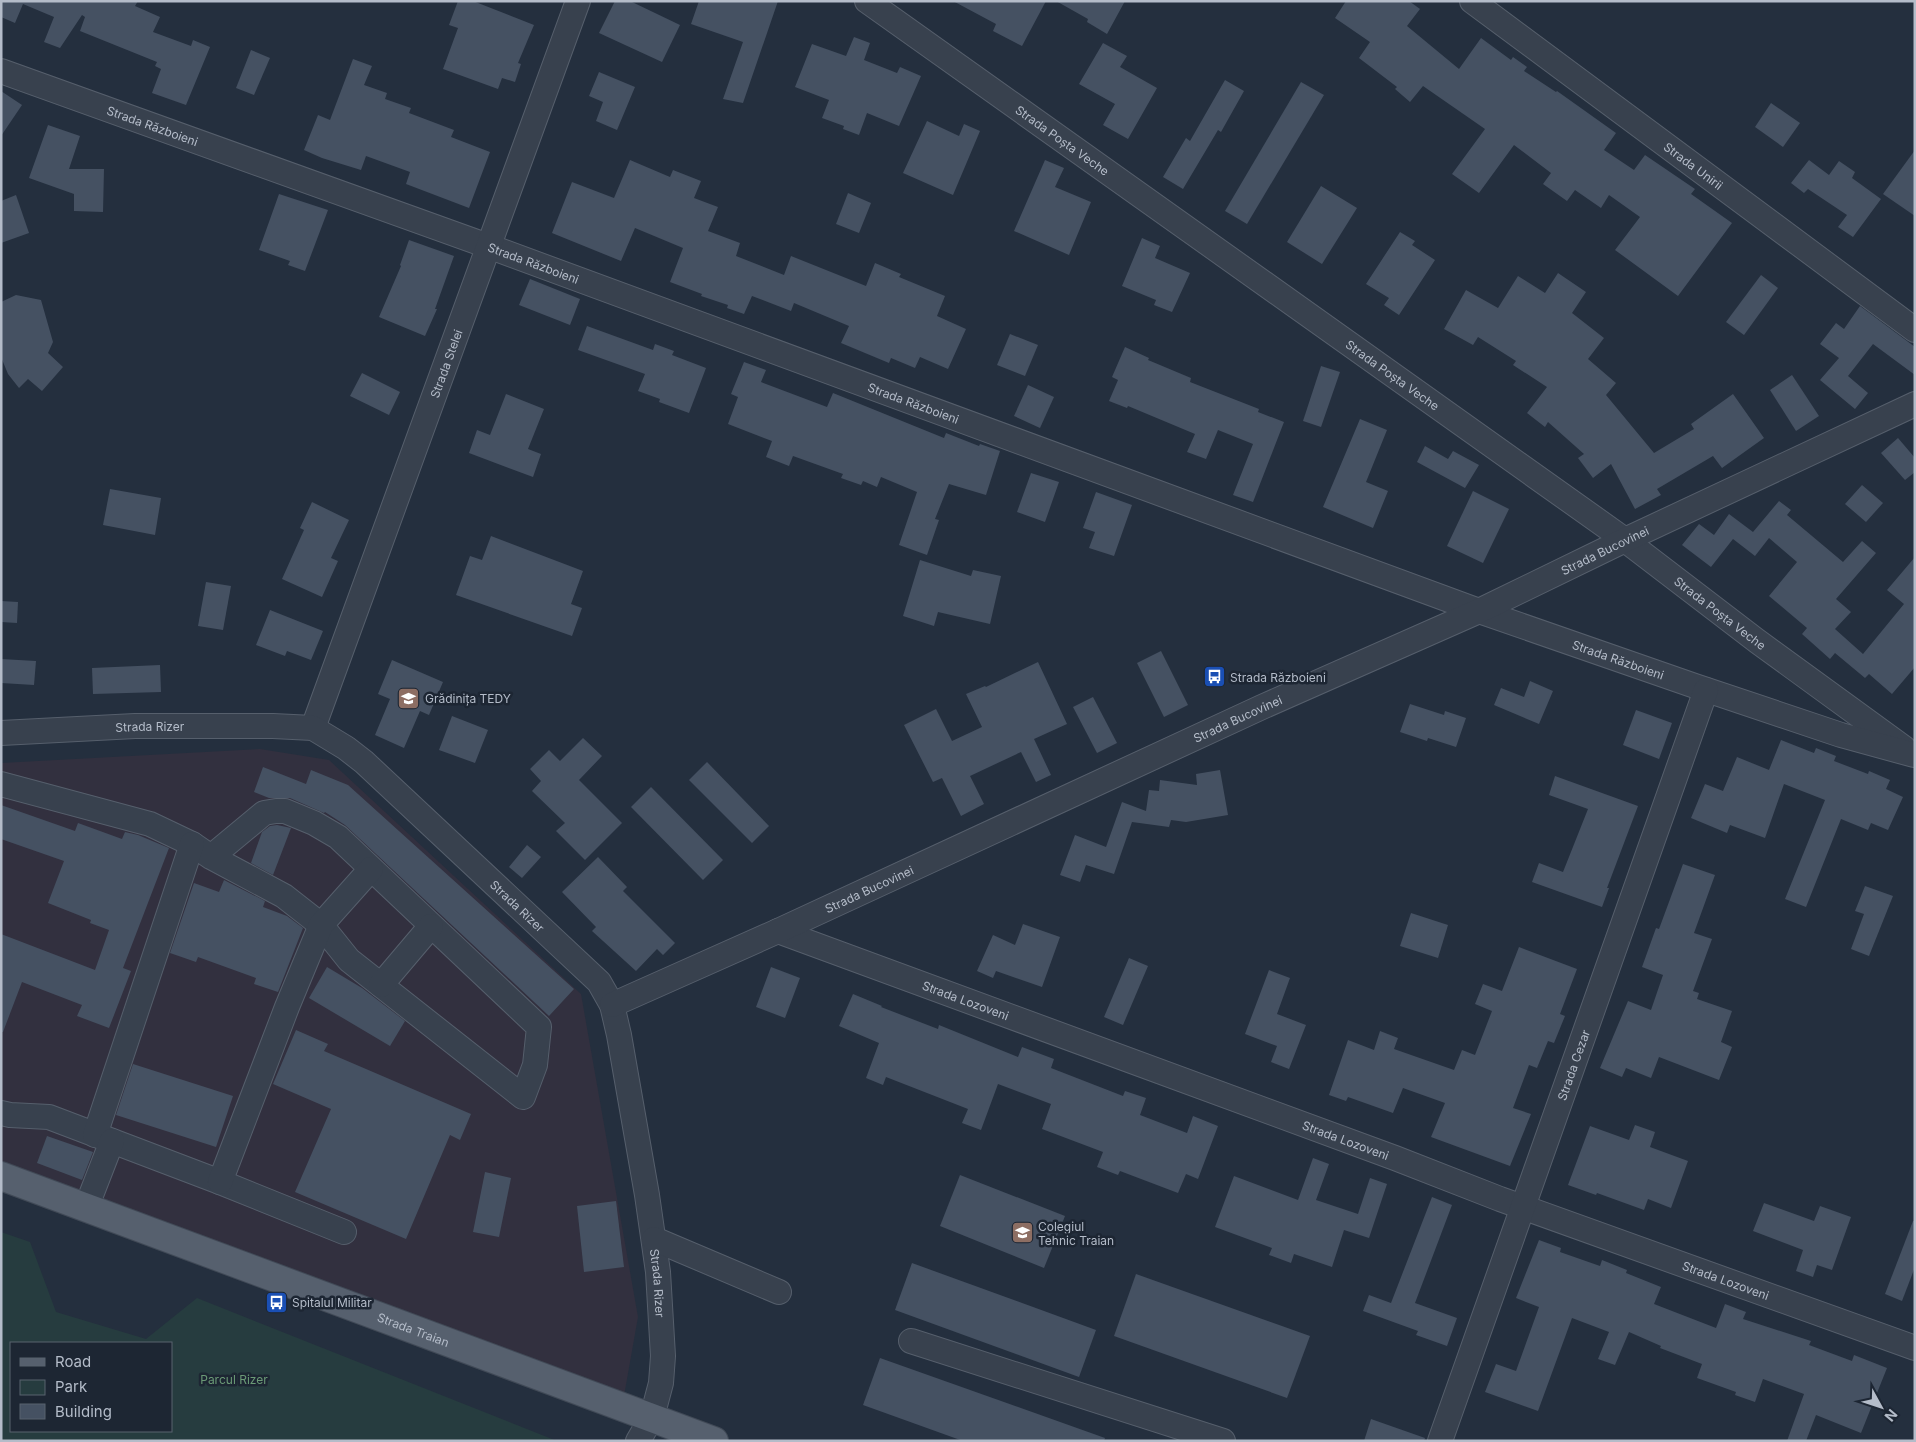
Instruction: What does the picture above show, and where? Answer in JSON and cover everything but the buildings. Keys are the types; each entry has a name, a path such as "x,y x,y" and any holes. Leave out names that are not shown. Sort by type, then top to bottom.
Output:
{"main road":[{"name":"Strada Traian","path":"1,1176 714,1441"}],"street":[{"name":"Strada Stelei","path":"313,728 578,1"},
{"name":"Strada Poșta Veche","path":"866,1 1624,540 1757,641 1914,755"},
{"name":"Strada Unirii","path":"1472,1 1915,330"},
{"name":"Strada Războieni","path":"1,71 488,246 1479,611 1841,735 1914,755"},
{"name":"Strada Bucovinei","path":"612,1005 778,931 1262,707 1479,611 1624,540 1915,404"},
{"name":"Strada Cezar","path":"1440,1441 1706,690"},
{"name":"Strada Rizer","path":"1,733 135,726 273,726 313,728 346,748 422,815 599,982 612,1005 621,1044 658,1272 664,1356 661,1383 652,1417 638,1441"},
{"path":"1,784 150,824 192,844 211,857 284,896 321,925 349,960 523,1097 535,1065 539,1027 338,836 314,823 285,811 264,813 211,857"},
{"path":"86,1208 104,1138 192,844"},
{"path":"220,1182 287,1007 321,925 371,869"},
{"path":"381,985 432,926"},
{"name":"Strada Lozoveni","path":"778,931 1395,1158 1524,1208 1915,1348"},
{"path":"1,1112 10,1115 49,1117 220,1182 344,1232"},
{"path":"654,1238 779,1292"},
{"path":"910,1341 1222,1441"}],"shaded area":[{"path":"260,749 329,760 581,994 638,1317 624,1396 1,1164 1,763"}],"green space":[{"name":"Parcul Rizer","path":"1,1232 30,1242 56,1312 146,1339 197,1298 557,1441 1,1441"}],"place":[{"name":"Strada Războieni","path":"1214,677"},
{"name":"Grădinița TEDY","path":"409,698"},
{"name":"Colegiul Tehnic Traian","path":"1022,1233"},
{"name":"Spitalul Militar","path":"276,1302"}]}
